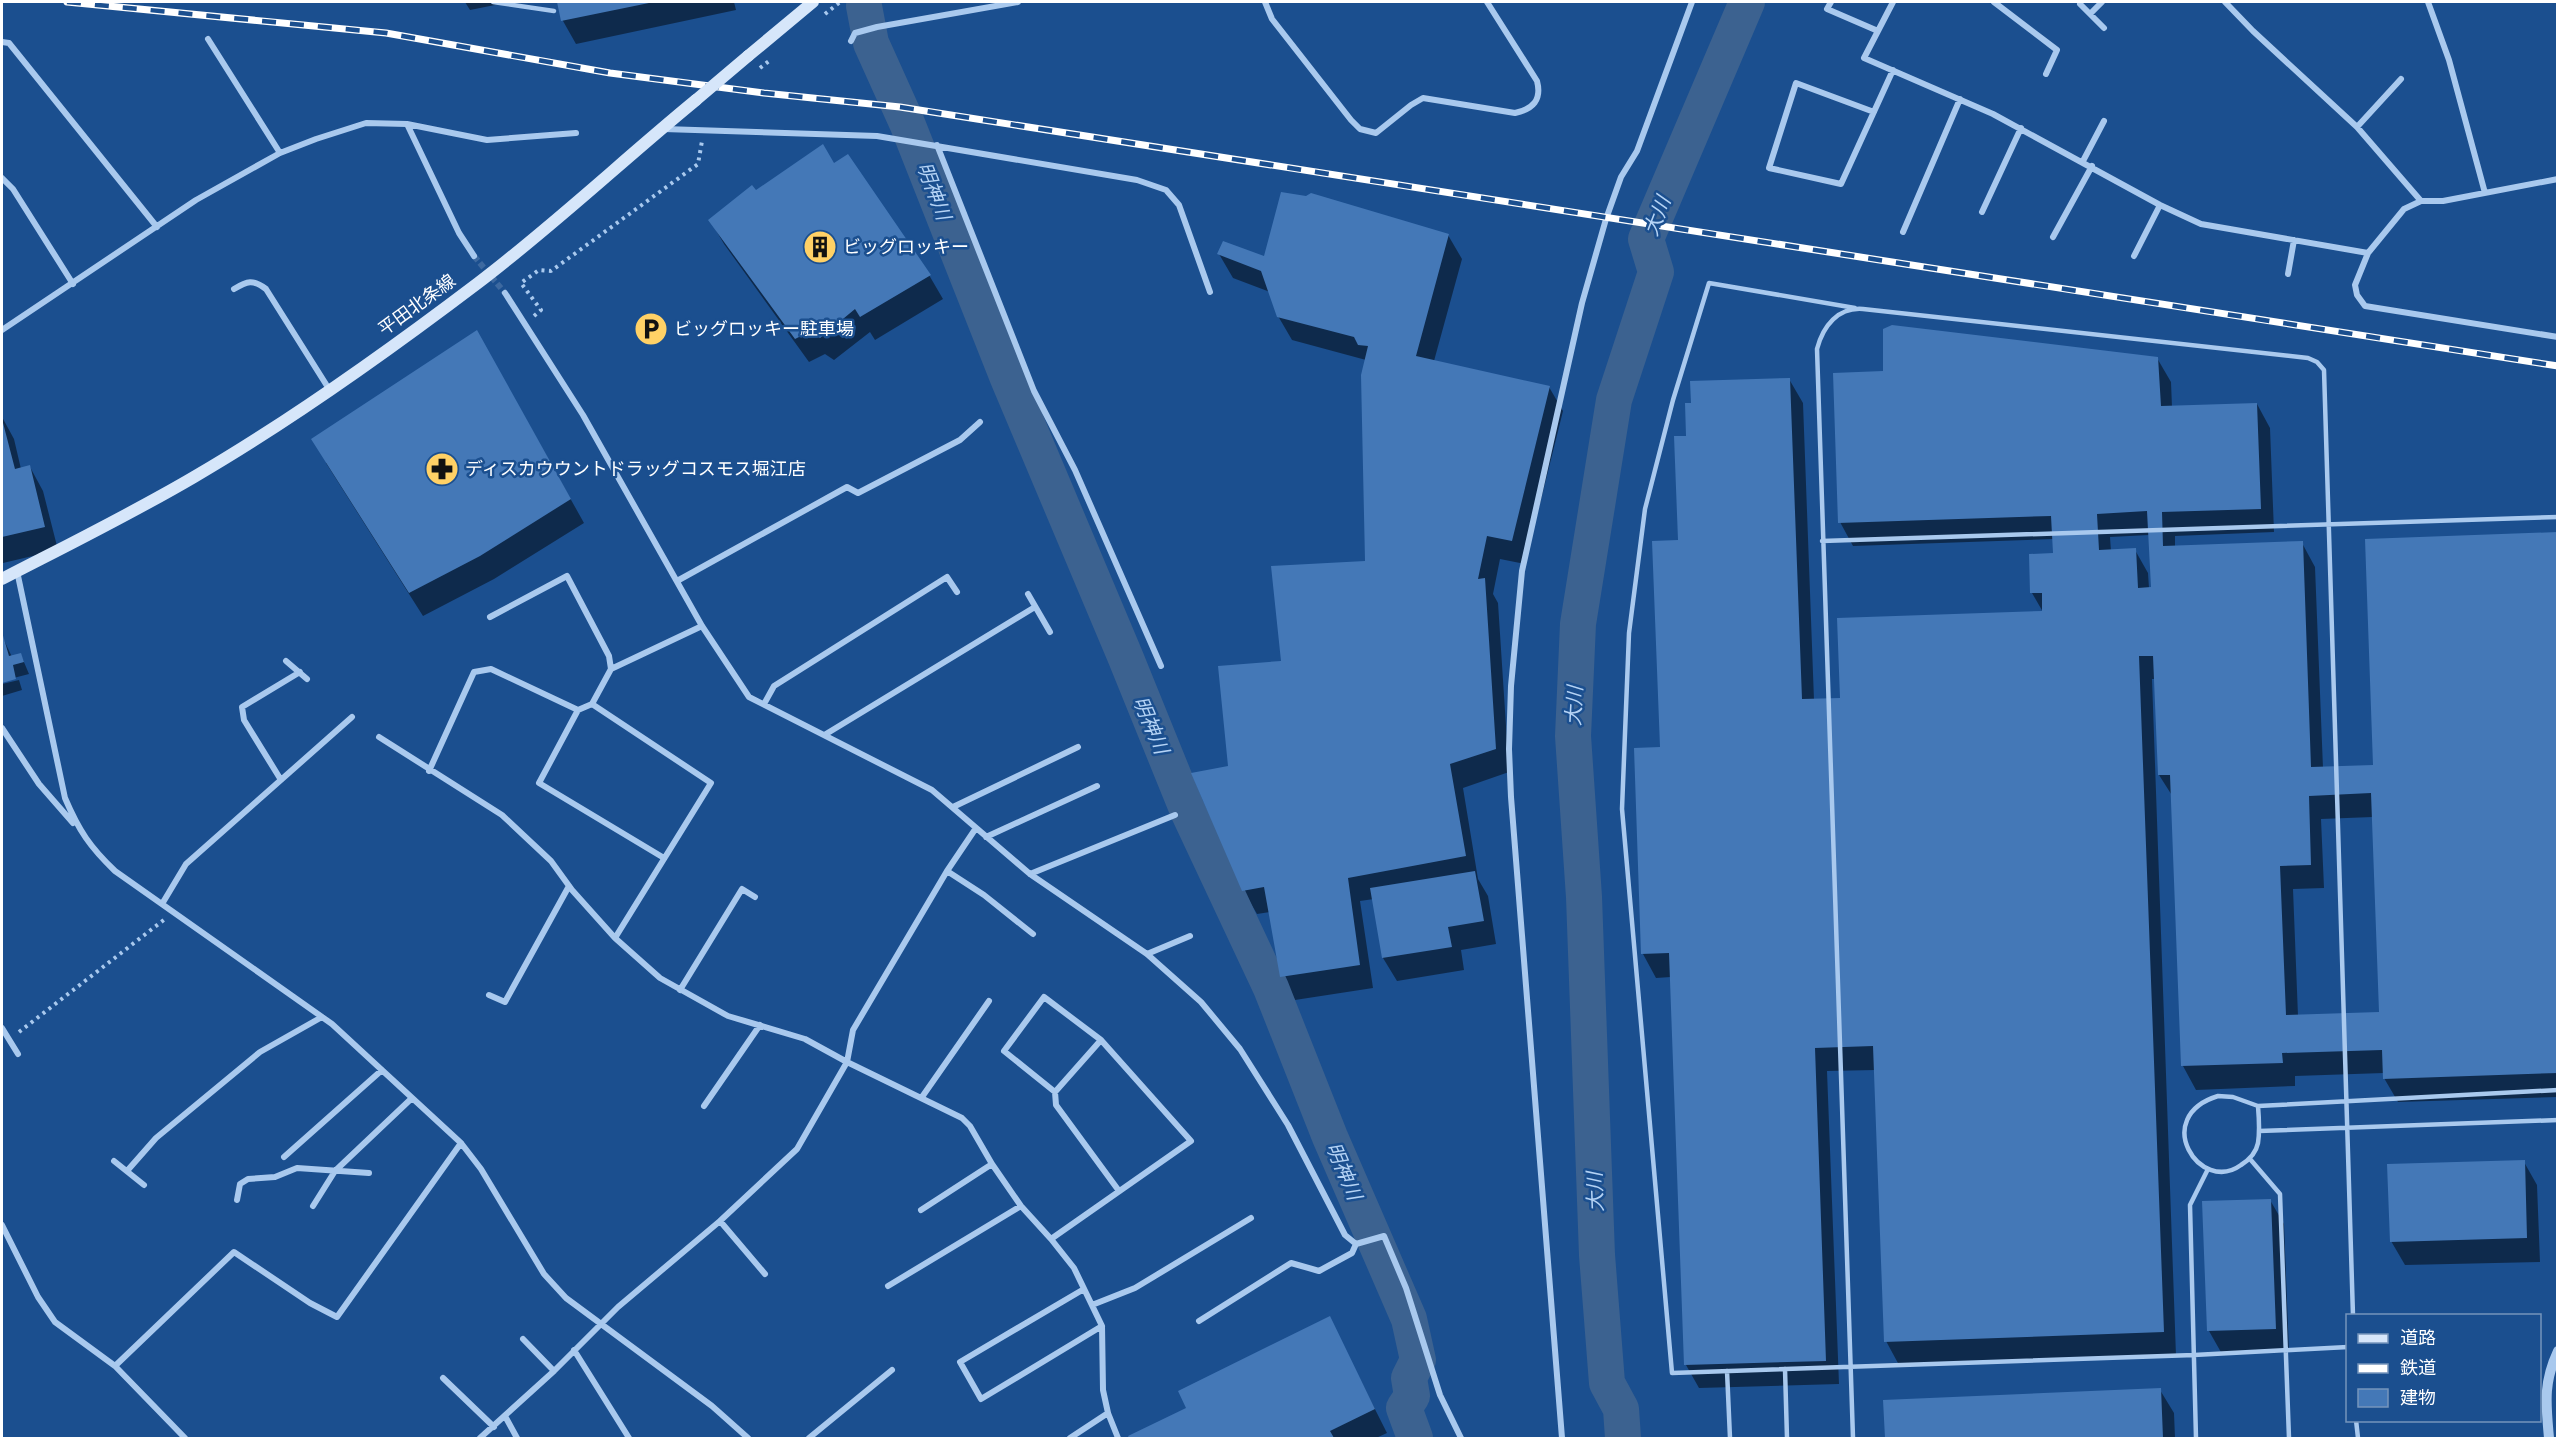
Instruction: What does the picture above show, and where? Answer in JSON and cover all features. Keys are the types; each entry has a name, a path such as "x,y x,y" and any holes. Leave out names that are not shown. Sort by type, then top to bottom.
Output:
{"main road":[{"name":"平田北条線","path":"2,579 65,548 195,476 329,390 479,282 558,219 813,2"}],"street":[{"path":"851,41 855,33 877,27 1018,2"},
{"path":"1265,2 1272,19 1351,120 1360,129 1376,133 1423,98 1515,113 1528,110 1537,101 1539,90 1537,81 1487,2"},
{"path":"1562,1438 1511,797 1509,749 1515,634 1522,571 1582,303 1603,229 1621,177 1637,151 1692,2"},
{"path":"1831,2 1827,9 1878,31"},
{"path":"1893,2 1864,58 2021,128 2160,205 2201,224 2368,253"},
{"path":"1994,2 2057,51 2046,74"},
{"path":"2090,14 2102,2"},
{"path":"2428,2 2449,60 2485,193"},
{"path":"2229,3 2253,31 2357,127 2421,201"},
{"path":"2080,4 2104,28"},
{"path":"208,39 280,153"},
{"path":"2,42 9,43 157,227"},
{"path":"1874,112 1796,83 1769,168 1841,184 1874,112 1893,70"},
{"path":"2357,127 2401,79"},
{"path":"1904,232 1960,99"},
{"path":"2083,161 2104,122"},
{"path":"2,330 230,179 280,153 326,135 366,123 407,124 488,140 576,133"},
{"path":"407,124 459,233 474,256"},
{"path":"1982,212 2021,128"},
{"path":"661,129 877,136 1137,180 1166,190 1179,205 1210,292"},
{"path":"937,145 1034,391 1075,470 1161,666"},
{"path":"2053,237 2092,166"},
{"path":"2,178 13,189 74,284"},
{"path":"2558,179 2443,201 2421,201 2404,208 2368,253 2355,285 2357,295 2365,306 2558,337"},
{"path":"2134,256 2160,205"},
{"path":"2288,274 2294,240"},
{"path":"234,289 248,281 258,283 266,289 329,390"},
{"path":"505,293 526,322 583,415 702,626 749,697 932,790 1030,874 1147,954 1200,1002 1240,1049 1288,1125 1345,1235 1360,1243"},
{"path":"677,581 847,487 858,493 960,440 980,422"},
{"path":"17,571 65,798 78,829"},
{"path":"490,617 567,576 609,656 611,669"},
{"path":"764,704 774,686 947,577 957,592"},
{"path":"1028,594 1050,632"},
{"path":"825,734 1035,607"},
{"path":"664,858 539,783 578,710 592,704 611,669 702,626"},
{"path":"286,661 307,679"},
{"path":"429,771 474,672 490,669 578,710"},
{"path":"281,780 244,720 242,707 300,672"},
{"path":"592,704 711,783 615,938"},
{"path":"162,904 186,864 352,717"},
{"path":"2,728 39,784 96,853 115,871 322,1017 382,1070 461,1143 481,1169 544,1274 566,1298 712,1406 748,1438"},
{"path":"379,737 429,771 502,815 551,861 569,886 615,938 660,978 728,1016 805,1039 962,1118 970,1126 992,1164 1021,1206 1074,1268 1102,1326 1103,1390 1108,1413 1118,1438"},
{"path":"953,807 1078,747"},
{"path":"986,837 1097,786"},
{"path":"1030,874 1174,815"},
{"path":"480,1438 554,1371 601,1324 720,1221 797,1149 847,1062 852,1030 947,871 976,828"},
{"path":"947,871 1033,934"},
{"path":"489,994 505,1002 569,886"},
{"path":"681,990 742,889 755,897"},
{"path":"1147,954 1190,936"},
{"path":"1051,1239 1191,1141 1101,1040 1044,997 1004,1051 1055,1092"},
{"path":"922,1097 989,1001"},
{"path":"127,1172 156,1138 211,1095 260,1052 322,1017"},
{"path":"704,1106 760,1025"},
{"path":"2,1028 18,1054"},
{"path":"1101,1040 1055,1092 1056,1105 1119,1191"},
{"path":"284,1157 382,1070"},
{"path":"313,1206 334,1171 412,1098"},
{"path":"115,1366 234,1252 310,1303 337,1317 461,1143"},
{"path":"114,1161 144,1185"},
{"path":"921,1210 992,1164"},
{"path":"237,1200 240,1184 248,1179 275,1176 297,1168 369,1173"},
{"path":"888,1286 1021,1206"},
{"path":"1092,1305 1135,1288 1251,1218"},
{"path":"720,1221 765,1274"},
{"path":"2,1225 38,1297 55,1322 115,1366 185,1438"},
{"path":"1199,1321 1292,1263 1319,1271 1352,1253 1360,1243 1384,1236 1402,1277 1440,1395 1461,1438"},
{"path":"1084,1289 960,1362 981,1399 1102,1326"},
{"path":"523,1339 554,1371"},
{"path":"574,1350 629,1438"},
{"path":"2549,1438 2546,1405 2548,1372 2558,1351"},
{"path":"809,1438 892,1370"},
{"path":"443,1378 494,1427"},
{"path":"1070,1438 1108,1413"},
{"path":"505,1416 517,1438"}],"lane":[{"path":"493,2 554,11"},
{"path":"2346,1347 2194,1355 1672,1373 1622,809 1629,633 1645,509 1673,400 1709,284 1863,309 2308,358 2318,362 2324,370 2353,1314"},
{"path":"1853,1438 1817,349 1821,334 1842,311 1863,309"},
{"path":"1822,541 2558,517"},
{"path":"2258,1106 2257,1146 2250,1159 2238,1168 2223,1171 2208,1169 2196,1161 2184,1136 2186,1122 2192,1109 2203,1100 2218,1096 2233,1097 2258,1106 2558,1090"},
{"path":"2259,1131 2558,1120"},
{"path":"2250,1159 2280,1194 2289,1438"},
{"path":"2196,1438 2190,1205 2208,1169"},
{"path":"1785,1369 1787,1438"},
{"path":"1727,1371 1730,1438"},
{"path":"2356,1422 2358,1438"}],"path":[{"path":"541,310 521,283 539,270 551,271 698,164 704,130"},
{"path":"9,1040 173,912"}],"building":[{"path":"557,2 649,2 649,3 561,21"},
{"name":"ビッグロッキー","path":"823,144 834,163 848,154 931,275 860,317 855,309 820,338 811,331 795,339 708,220 752,185 756,190"},
{"path":"1281,192 1306,196 1311,193 1449,234 1416,356 1550,386 1512,541 1487,536 1478,579 1485,578 1496,749 1450,764 1466,856 1348,878 1360,965 1280,977 1264,887 1242,891 1191,773 1228,766 1218,666 1281,661 1271,566 1365,561 1361,375 1368,346 1358,345 1354,337 1277,317 1261,271 1217,254 1223,241 1264,256"},
{"path":"1892,325 2158,357 2161,406 2257,403 2261,509 2162,512 2163,546 2303,541 2311,767 2373,765 2365,539 2558,532 2558,1073 2383,1079 2382,1050 2282,1053 2283,1063 2181,1066 2170,775 2158,775 2153,656 2139,656 2164,1332 1884,1342 1873,1046 1815,1048 1826,1361 1684,1365 1669,953 1641,954 1634,748 1660,747 1652,541 1678,540 1674,436 1686,436 1685,403 1691,403 1690,381 1790,378 1802,699 1840,698 1837,618 2042,611 2042,593 2030,593 2029,554 2053,553 2051,516 1838,523 1833,373 1883,371 1883,329","holes":["2147,511 2151,587 2138,588 2136,548 2099,550 2097,514","2371,793 2379,1012 2286,1015 2280,866 2311,865 2309,796"]},
{"name":"ディスカウウントドラッグコスモス堀江店","path":"477,330 571,499 480,556 409,593 311,439"},
{"path":"2,419 15,469 30,465 45,527 2,537"},
{"path":"2,632 9,656 21,653 24,662 13,665 16,679 2,683"},
{"path":"1475,871 1484,921 1448,927 1452,947 1382,958 1370,888"},
{"path":"2525,1160 2527,1238 2390,1242 2387,1164"},
{"path":"2271,1199 2276,1329 2207,1331 2202,1201"},
{"path":"1330,1316 1375,1409 1330,1431 1334,1438 1129,1438 1128,1436 1186,1408 1178,1391"},
{"path":"2161,1388 2163,1438 1885,1438 1883,1400"}],"waterway":[{"name":"大川","path":"1623,1438 1621,1409 1607,1383 1597,1255 1584,897 1573,736 1578,624 1614,400 1656,272 1646,239 1747,2"},
{"name":"明神川","path":"864,6 871,43 907,123 1007,376 1187,809 1271,988 1330,1137 1409,1319 1418,1360 1409,1378 1412,1396 1404,1408 1415,1438"}],"tunnel":[{"path":"474,256 505,293"}],"railway":[{"path":"67,2 386,33 610,73 764,93 900,107 2558,366"}],"place":[{"name":"ビッグロッキー","path":"820,247"},
{"name":"ビッグロッキー駐車場","path":"651,329"},
{"name":"ディスカウウントドラッグコスモス堀江店","path":"442,469"}]}
